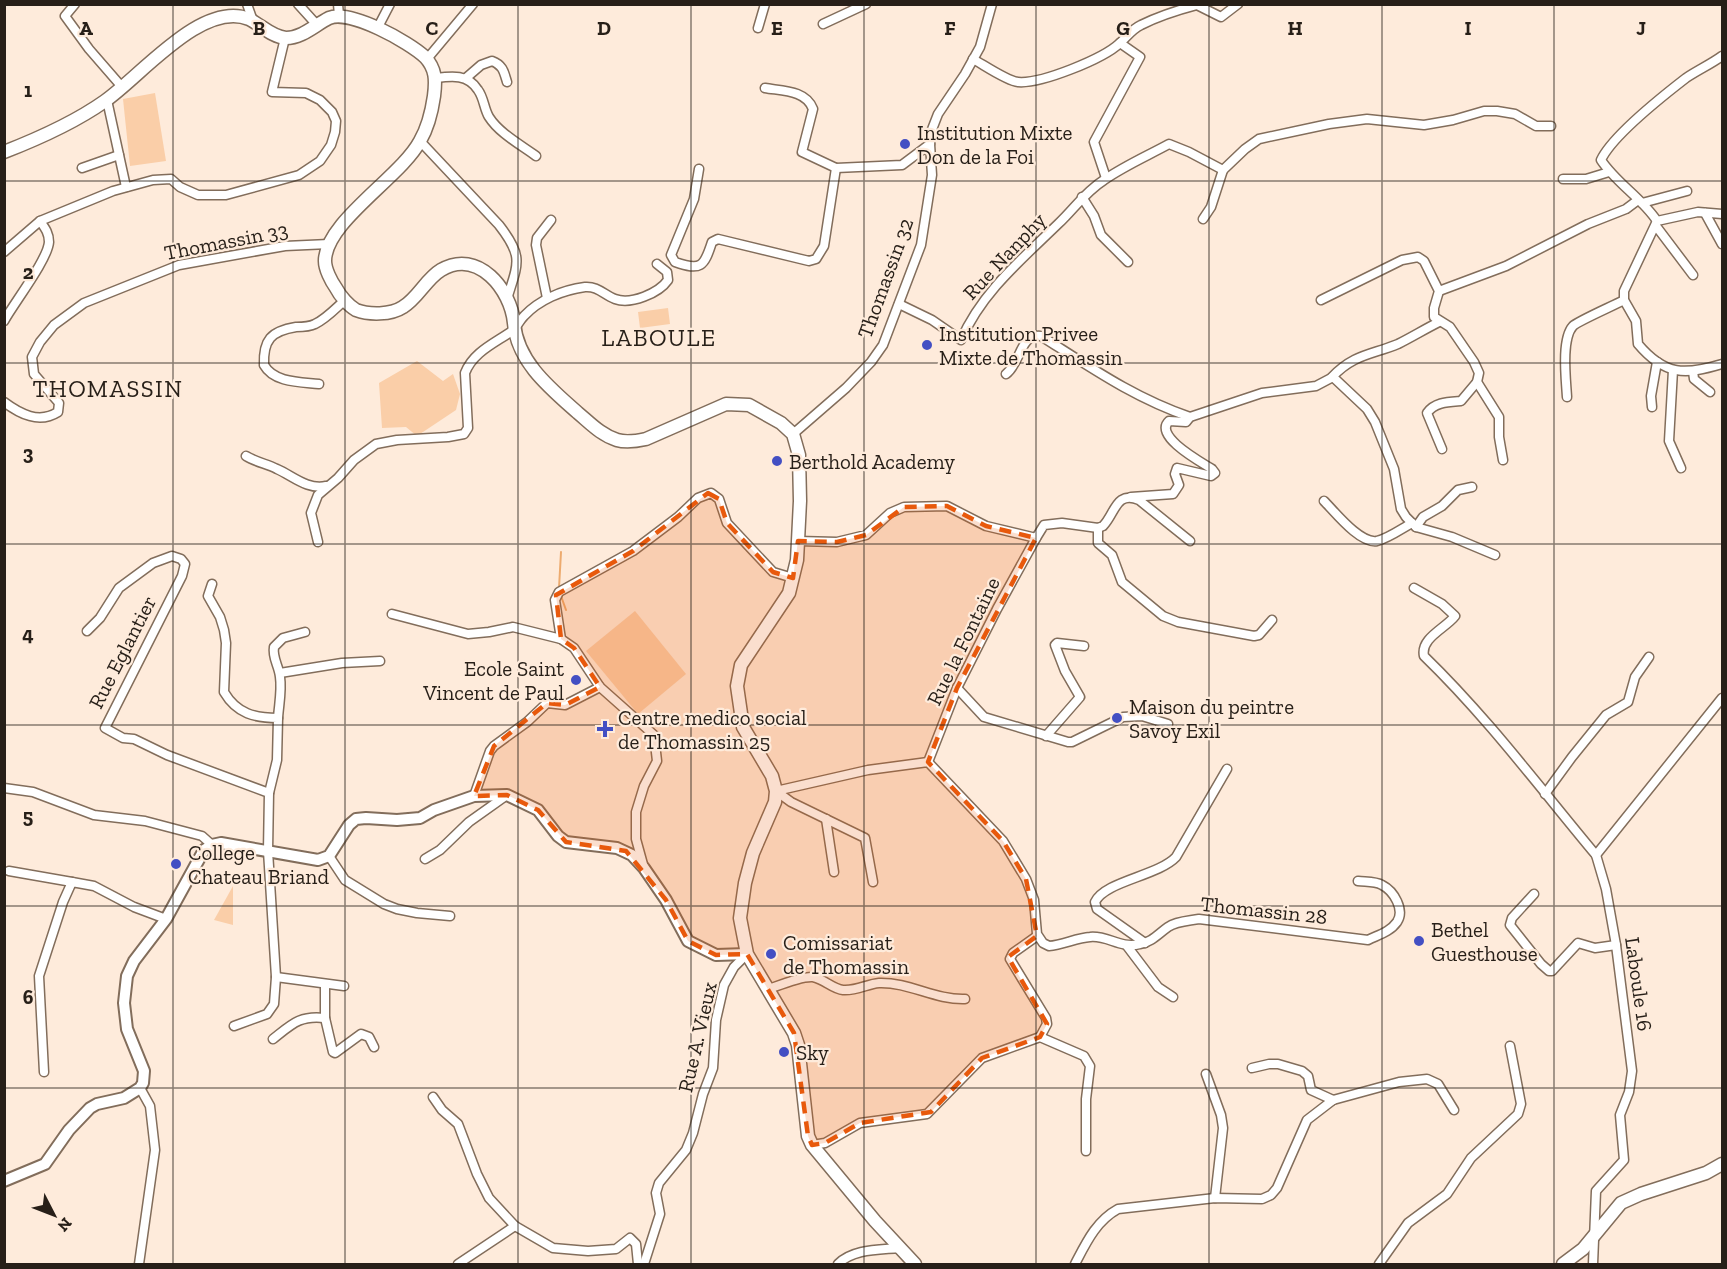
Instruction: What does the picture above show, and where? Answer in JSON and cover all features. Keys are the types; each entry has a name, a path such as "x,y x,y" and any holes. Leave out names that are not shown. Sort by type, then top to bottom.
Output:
{"main road":[{"path":"4,152 43,137 75,121 107,100 192,29 209,19 227,15 242,16 285,38 298,36 330,18 338,10 392,35 427,59 433,66 436,78 433,99 420,141 401,166 333,234 325,261 335,288 345,300 356,310 375,313 390,312 403,307 441,270 457,264 473,266 490,275 501,286 513,314 514,329 528,361 540,377 600,432 619,441 632,442 646,439 726,404 749,405 781,423 792,434 799,455 800,501 793,578 789,593 741,665 737,686 743,727 772,776 776,791 775,802 753,853 745,883 740,918 747,954 794,1033 798,1045 808,1136 812,1145 915,1264"},
{"path":"1563,1264 1582,1249 1621,1203 1641,1194 1706,1173 1722,1164"}],"street":[{"path":"75,4 65,16 89,49 123,87"},
{"path":"247,4 253,21"},
{"path":"298,4 317,25"},
{"path":"377,29 390,4"},
{"path":"427,59 473,4"},
{"path":"758,28 765,4"},
{"path":"823,24 866,4"},
{"name":"Thomassin 32","path":"792,434 846,388 871,362 883,345 921,245 932,175 931,132 938,114 980,47 992,4"},
{"path":"973,59 1016,82 1030,81 1089,62 1120,43 1139,26 1193,5 1221,17 1238,4"},
{"path":"4,252 40,221 153,180 171,179 180,187 198,195 226,195 299,175 320,161 331,145 335,132 336,121 332,112 320,100 306,93 272,92 285,38"},
{"path":"1106,178 1094,142 1140,57 1120,43"},
{"path":"1693,275 1640,202 1609,172 1601,160 1606,149 1630,125 1687,77 1722,56"},
{"path":"466,78 482,65 492,61 499,63 502,67 507,82"},
{"path":"436,78 452,76 466,78 478,90 489,117 513,140 536,156"},
{"path":"765,88 799,94 810,102 813,108 802,152 836,168 902,165 930,144"},
{"path":"107,100 126,188"},
{"path":"1203,219 1211,207 1223,170 1259,139 1329,124 1366,119 1424,125 1484,111 1515,114 1536,126 1551,126"},
{"path":"420,141 511,240 517,251 518,266 507,299"},
{"name":"Rue Nanphy","path":"899,304 932,320 961,340 982,302 1026,253 1059,224 1082,197 1106,178 1169,144 1223,170"},
{"path":"82,168 119,155"},
{"path":"699,169 694,199 671,255 675,262 692,268 700,266 707,258 712,242 718,239 809,261 816,259 824,246 836,168"},
{"path":"1563,179 1586,179 1609,172"},
{"path":"1439,291 1506,266 1588,224 1640,202 1687,191"},
{"path":"1082,197 1094,216 1101,235 1128,262"},
{"path":"1722,214 1698,212 1657,224 1628,282 1624,300 1636,321 1638,344 1657,362 1673,370 1693,371 1722,364"},
{"path":"1705,213 1722,244"},
{"path":"547,298 536,245 537,238 551,220"},
{"path":"4,321 33,277 49,244 47,230 40,221"},
{"name":"Thomassin 33","path":"4,402 29,416 39,418 58,412 60,403 34,374 32,357 40,342 54,326 84,303 179,265 285,246 329,244"},
{"path":"1321,300 1402,260 1418,257 1424,261 1439,291 1434,317 1450,327 1479,373 1477,382 1461,401 1432,407 1427,414 1442,449"},
{"path":"318,542 311,513 318,495 354,460 376,444 465,434 468,428 465,373 479,353 514,329 523,317 547,298 586,287 601,290 615,299 626,301 657,291 668,280 668,272 657,264"},
{"path":"319,384 284,379 273,375 264,366 265,345 273,335 284,329 314,325 345,300"},
{"path":"1566,397 1566,351 1568,337 1573,326 1624,300"},
{"path":"798,541 837,542 866,535 890,513 904,507 947,506 986,526 1036,538 1044,525 1052,523 1098,528 1107,522 1118,503 1131,496 1173,494 1179,485 1175,474 1177,468 1211,476 1214,474 1212,468 1175,443 1165,429 1169,421 1186,422 1190,417 1262,393 1316,386 1358,357 1398,344 1439,322"},
{"path":"1006,374 1016,364 1027,339 1035,335 1041,336 1117,384 1157,406 1190,417"},
{"path":"1652,407 1650,396 1657,362"},
{"path":"1673,370 1669,441 1682,468"},
{"path":"1693,371 1694,379 1710,392"},
{"path":"1332,377 1342,383 1367,409 1375,422 1394,469 1401,509 1414,525 1452,537 1495,555"},
{"path":"1477,382 1499,417 1499,437 1503,460"},
{"path":"246,456 281,470 306,484 318,488 329,485"},
{"path":"1324,501 1359,536 1369,541 1380,540 1414,525 1442,506 1460,489 1472,487"},
{"path":"561,639 555,600 559,592 633,551 678,517 698,498 708,493 719,499 727,523 772,572 793,578"},
{"path":"1131,496 1190,541"},
{"path":"1098,528 1098,543 1112,555 1122,582 1162,616 1178,622 1254,636 1259,635 1272,620"},
{"name":"Rue la Fontaine","path":"928,762 957,688 1036,538"},
{"name":"Rue Eglantier","path":"87,631 100,618 119,588 134,576 153,563 172,556 181,559 185,564 182,576 105,728 123,738 134,739 167,755 269,793"},
{"path":"212,584 208,596 220,617 226,643 224,692 249,715 278,718"},
{"name":"Laboule 16","path":"1414,588 1442,604 1455,616 1430,638 1424,647 1424,656 1449,680 1516,756 1596,855 1606,889 1616,945 1632,1071 1629,1092 1620,1115 1624,1160 1596,1191 1593,1264"},
{"path":"392,614 468,634 513,627 561,639 574,648 600,687 654,735 657,761 644,786 636,812 636,839 644,868"},
{"path":"234,1026 267,1014 272,1008 276,977 268,851 269,793 277,760 280,673 274,656 274,647 283,639 305,632"},
{"path":"1046,736 1080,697 1065,671 1055,645 1057,643 1084,646"},
{"path":"1545,794 1572,756 1606,715 1628,702 1635,678 1649,657"},
{"path":"280,673 342,663 380,661"},
{"path":"474,796 490,751 494,746 526,722 546,703 565,705 600,687"},
{"path":"957,688 978,714 984,717 1072,742 1123,717 1142,716 1168,724"},
{"path":"1596,855 1722,698"},
{"path":"776,791 868,770 928,762 1003,841 1026,879 1035,911 1037,936 1013,954 1010,959 1046,1018 1047,1024 1041,1037"},
{"path":"1145,943 1097,909 1095,902 1106,892 1131,879 1167,866 1176,857 1227,769"},
{"path":"4,788 33,792 94,815 144,821 202,836 212,844"},
{"path":"776,791 791,802 867,840 873,882"},
{"path":"425,859 440,850 470,822 507,795"},
{"path":"4,1181 45,1164 69,1130 90,1108 97,1104 124,1098 140,1088 144,1071 127,1029 124,1003 127,976 134,961 166,919 198,859 212,844 221,843 318,860 329,856 349,825 356,819 420,818 434,810 474,796 507,795 537,810 558,836 566,842 626,851 644,868 666,900 688,941 716,955 747,954"},
{"path":"826,819 834,872"},
{"path":"329,856 345,880 384,904 417,913 450,916"},
{"path":"9,872 94,886 134,907 166,919"},
{"name":"Thomassin 28","path":"1037,936 1049,946 1070,943 1090,936 1127,946 1152,940 1169,926 1199,919 1368,940 1387,932 1398,921 1400,910 1396,898 1384,885 1358,881"},
{"path":"44,1072 39,976 72,882"},
{"path":"1534,894 1512,918 1510,925 1540,964 1549,971 1552,971 1578,943 1595,948 1616,945"},
{"path":"1127,946 1158,987 1173,997"},
{"name":"Rue A. Vieux","path":"644,1264 660,1214 656,1193 659,1183 686,1150 713,1068 716,1020 724,985 734,967 747,954"},
{"path":"276,977 344,986"},
{"path":"769,989 785,982 813,977 841,990 860,989 878,983 912,987 949,999 965,999"},
{"path":"325,984 325,1018 333,1052 335,1053 362,1034 369,1037 374,1047"},
{"path":"273,1039 295,1022 306,1017 325,1018"},
{"path":"812,1145 825,1143 860,1123 927,1114 982,1058 1041,1037 1084,1056 1090,1066 1086,1099 1086,1151"},
{"path":"1379,1264 1408,1223 1447,1194 1471,1158 1518,1114 1521,1104 1510,1046"},
{"path":"1252,1068 1269,1064 1302,1071 1308,1076 1311,1090 1333,1100"},
{"path":"1206,1074 1221,1115 1223,1128 1215,1198"},
{"path":"1075,1264 1094,1230 1110,1214 1127,1207 1215,1198 1262,1199 1271,1195 1277,1188 1307,1120 1333,1100 1399,1082 1426,1079 1438,1084 1454,1110"},
{"path":"139,1264 155,1150 150,1106 140,1088"},
{"path":"433,1097 442,1110 458,1124 489,1198 514,1226 553,1248 588,1251 616,1249 630,1238 636,1244 638,1264"},
{"path":"458,1264 514,1226"},
{"path":"838,1264 844,1258 864,1251 899,1248"}],"highlighted area":[{"path":"708,493 719,499 727,523 773,572 793,578 798,541 837,542 866,535 904,507 947,506 986,526 1036,538 957,688 928,762 1003,841 1026,879 1037,936 1008,957 1047,1024 1040,1037 982,1058 931,1112 860,1123 825,1143 812,1145 808,1136 794,1033 747,954 716,955 688,941 666,900 626,851 566,842 538,810 507,795 474,796 494,746 547,703 565,705 600,687 574,648 561,639 556,595 633,551"}],"shaded area":[{"path":"155,93 166,161 130,166 123,99"},
{"path":"668,308 670,324 640,328 638,312"},
{"path":"417,361 443,381 453,374 460,394 456,410 417,436 406,427 382,428 379,383"},
{"path":"635,611 686,674 638,714 586,651"},
{"path":"233,886 233,925 214,920"}],"waterway":[{"path":"559,588 561,552"},
{"path":"561,596 566,610"}],"place":[{"name":"Institution Mixte Don de la Foi","path":"905,144"},
{"name":"Institution Privee Mixte de Thomassin","path":"927,345"},
{"name":"Berthold Academy","path":"777,461"},
{"name":"Ecole Saint Vincent de Paul","path":"576,680"},
{"name":"Maison du peintre Savoy Exil","path":"1117,718"},
{"name":"Centre medico social de Thomassin 25","path":"605,729"},
{"name":"College Chateau Briand","path":"176,864"},
{"name":"Bethel Guesthouse","path":"1419,941"},
{"name":"Comissariat de Thomassin","path":"771,954"},
{"name":"Sky","path":"784,1052"}],"district":[{"name":"LABOULE","path":"659,337"},
{"name":"THOMASSIN","path":"108,388"}]}
